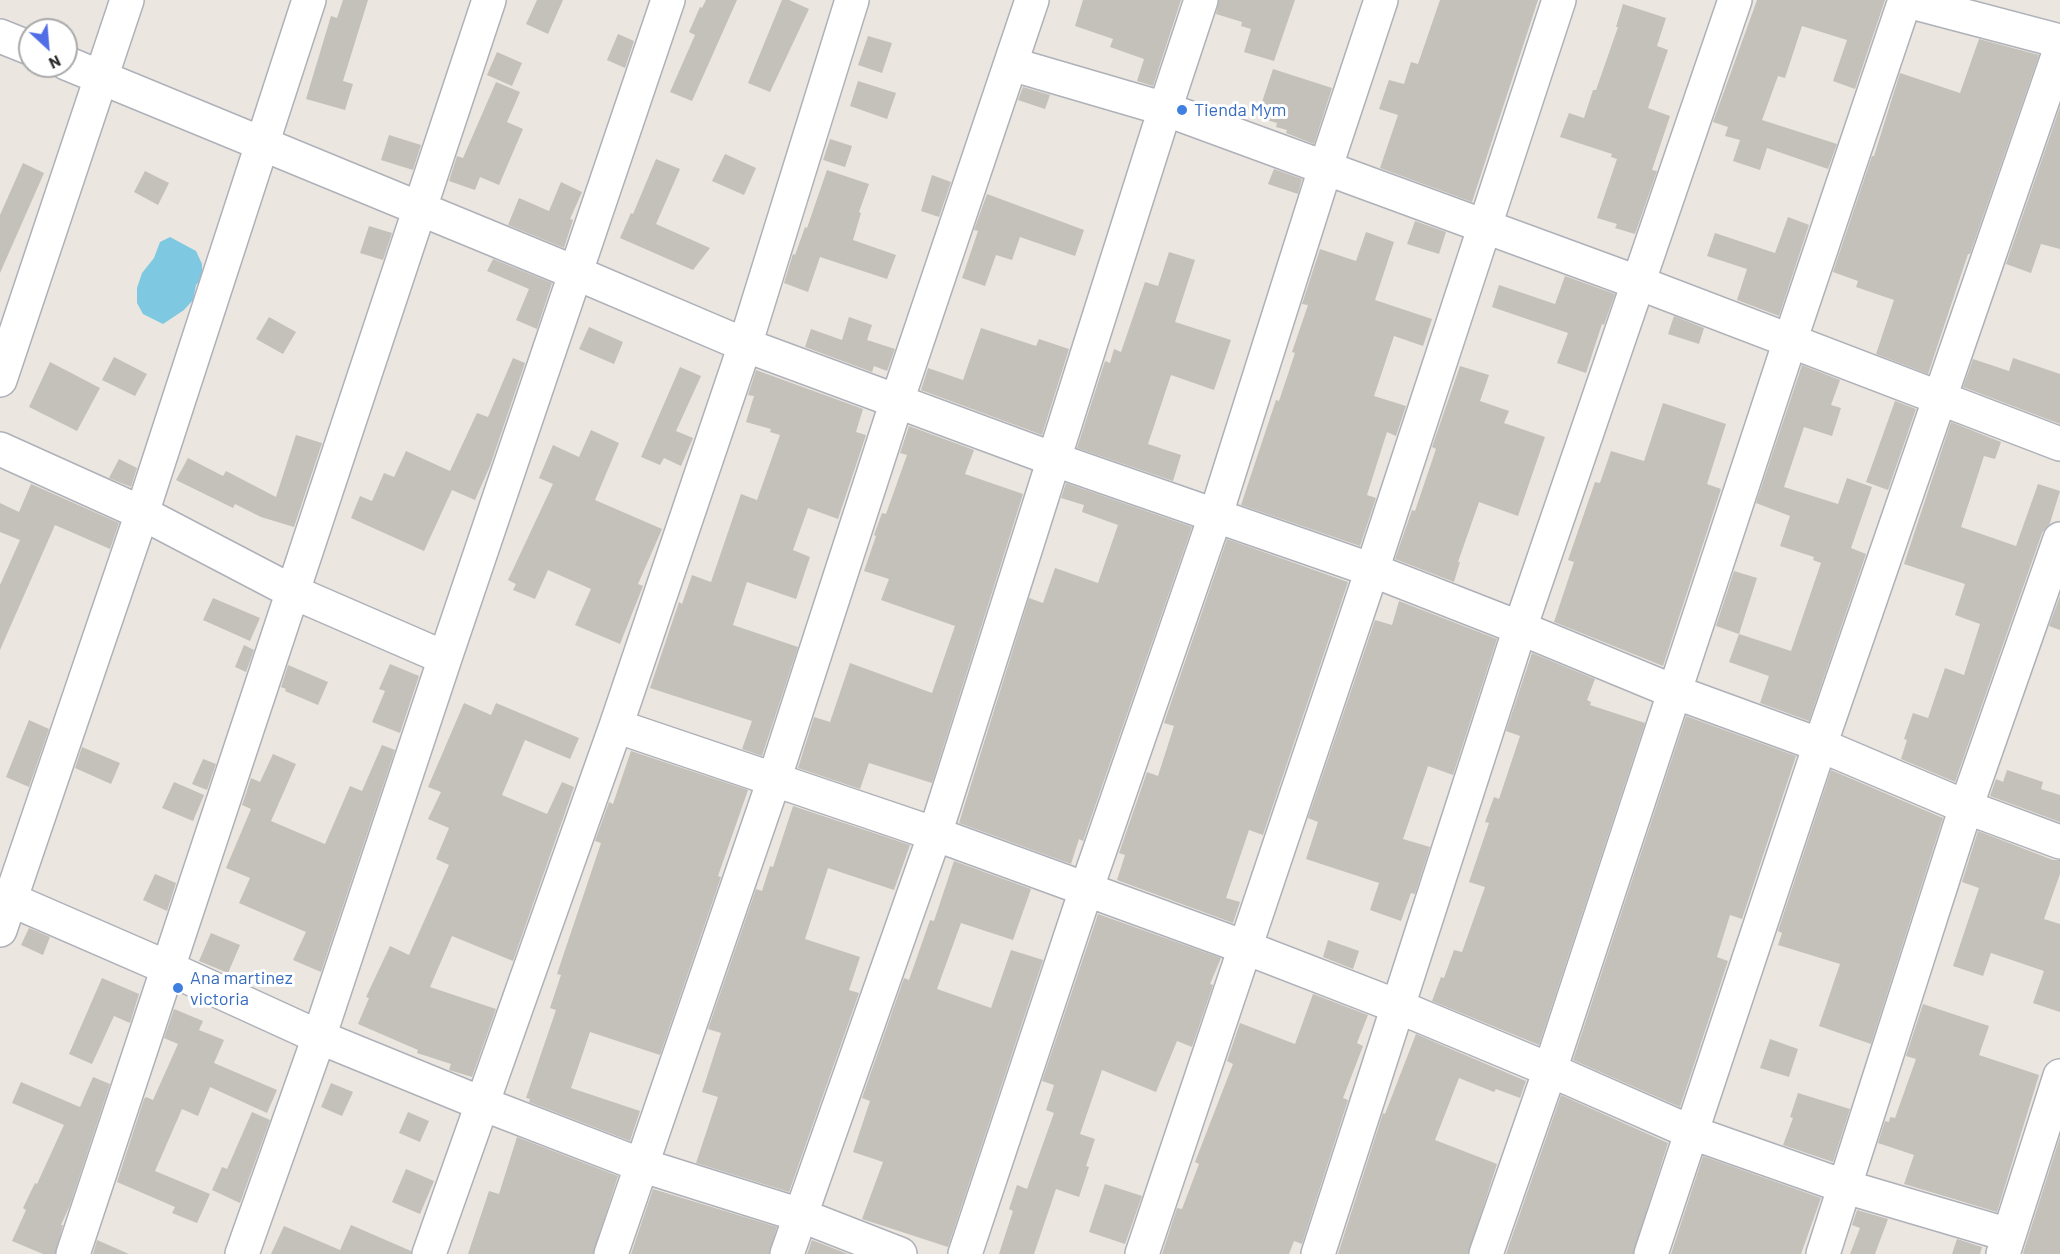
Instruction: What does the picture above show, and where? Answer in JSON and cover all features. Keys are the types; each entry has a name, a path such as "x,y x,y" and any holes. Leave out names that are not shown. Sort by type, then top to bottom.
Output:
{"street":[{"path":"0,380 127,0"},
{"path":"309,0 142,513 3,908 168,968 319,1037 641,1165 800,1215 900,1254"},
{"path":"73,1254 489,0"},
{"path":"242,1254 319,1037 668,0"},
{"path":"429,1254 616,726 744,345 852,0"},
{"path":"610,1254 774,780 897,401 1032,0"},
{"path":"787,1254 935,834 1201,0"},
{"path":"965,1254 1086,890 1215,514 1325,168 1382,0"},
{"path":"1142,1254 1372,570 1559,0"},
{"path":"1318,1254 1520,628 1735,0"},
{"path":"1486,1254 1550,1070 1905,0 2060,42"},
{"path":"0,36 18,43"},
{"path":"1651,1254 1820,746 2060,50"},
{"path":"1011,64 1165,109 1639,283 2060,444"},
{"path":"78,68 576,273 744,345 1053,459 1372,570 1675,692 1820,746 1966,807 2060,842"},
{"path":"0,449 142,513 293,592 445,658"},
{"path":"1823,1254 1966,807 2060,539"},
{"path":"616,726 935,834 1244,946 1550,1070 1692,1133 2006,1245 2060,1076"}],"water":[{"path":"170,237 196,251 202,264 202,278 196,285 193,300 184,310 163,324 143,314 137,303 137,288 142,273 154,258 160,242"}],"building":[{"path":"343,0 368,0 343,81 353,84 345,110 306,99 331,16 337,18"},
{"path":"537,0 563,0 548,34 526,24"},
{"path":"706,0 737,0 692,101 670,92 695,35 689,32 700,7 702,8"},
{"path":"782,0 789,0 809,9 770,92 748,83"},
{"path":"1083,0 1181,0 1153,86 1137,81 1144,59 1110,47 1113,39 1075,26"},
{"path":"1219,0 1295,0 1274,61 1244,52 1251,29 1241,26 1242,22 1216,14"},
{"path":"1440,0 1538,0 1472,202 1380,168 1398,115 1379,109 1389,80 1404,84 1411,62 1418,64"},
{"path":"1757,0 1885,0 1855,89 1833,81 1847,40 1802,26 1785,78 1778,76 1762,120 1837,144 1828,169 1767,148 1760,170 1733,161 1740,140 1725,136 1728,127 1713,122"},
{"path":"1623,4 1666,18 1657,46 1668,50 1648,108 1670,116 1652,170 1657,171 1635,234 1615,228 1617,224 1597,218 1617,159 1611,157 1612,154 1560,137 1569,113 1584,118 1618,27 1616,27"},
{"path":"618,34 634,41 625,68 607,60"},
{"path":"868,36 892,43 882,73 858,65"},
{"path":"1979,39 2039,55 1928,374 1876,354 1894,300 1856,287 1858,281 1833,272 1872,156 1874,156 1900,73 1960,93"},
{"path":"497,52 522,63 512,86 487,75"},
{"path":"1273,69 1332,88 1314,144 1286,133 1287,130 1276,127 1277,123 1257,117"},
{"path":"858,81 896,93 887,119 850,106"},
{"path":"496,82 520,92 507,122 523,129 499,185 480,177 475,190 449,181 457,156 463,158"},
{"path":"1023,87 1050,95 1045,109 1018,100"},
{"path":"2060,107 2060,249 2041,244 2031,273 2006,264"},
{"path":"389,135 421,145 413,170 381,160"},
{"path":"830,139 852,146 845,167 823,160"},
{"path":"725,154 756,168 744,195 712,181"},
{"path":"656,159 680,169 656,224 710,248 693,270 620,238 631,213 633,214"},
{"path":"23,163 44,173 0,273 0,215"},
{"path":"1274,169 1302,179 1298,194 1268,184"},
{"path":"827,170 869,184 859,212 861,213 853,240 896,255 887,279 820,257 808,292 784,283 793,254 795,255 805,227 807,228"},
{"path":"145,171 169,183 158,205 134,192"},
{"path":"932,175 951,182 939,217 921,211"},
{"path":"561,182 582,192 570,219 573,220 564,248 508,225 519,198 549,211"},
{"path":"987,194 1084,230 1075,256 1020,237 1012,260 996,255 985,286 962,278 978,231 974,230"},
{"path":"1788,217 1809,225 1779,316 1737,300 1747,269 1707,256 1715,233 1775,253"},
{"path":"1415,221 1446,232 1439,254 1407,244"},
{"path":"369,226 392,233 383,260 360,253"},
{"path":"1366,232 1394,242 1375,300 1432,319 1423,346 1394,336 1374,396 1406,406 1396,436 1387,432 1367,495 1376,498 1360,546 1241,505 1276,400 1279,401 1295,353 1292,352 1308,305 1302,304 1320,249 1356,261"},
{"path":"1169,252 1195,260 1175,322 1231,340 1214,390 1171,375 1148,444 1181,455 1173,481 1077,448 1105,361 1110,363 1114,349 1121,352 1145,282 1158,286"},
{"path":"493,259 552,283 537,329 516,320 529,289 487,271"},
{"path":"1565,276 1615,294 1604,325 1602,324 1586,373 1557,363 1568,333 1492,307 1499,285 1555,304"},
{"path":"1674,316 1704,328 1699,344 1668,334"},
{"path":"269,317 296,332 283,354 256,339"},
{"path":"849,317 872,325 867,340 895,349 887,371 874,366 872,372 805,347 811,329 842,340"},
{"path":"589,327 623,342 614,364 579,349"},
{"path":"981,328 1036,346 1039,339 1069,349 1042,435 921,390 928,368 963,380"},
{"path":"114,357 147,374 135,396 102,380"},
{"path":"513,358 525,363 490,466 475,500 452,490 424,551 351,518 360,496 372,501 384,473 394,477 406,451 450,471 477,413 488,417"},
{"path":"2013,358 2060,374 2060,424 1963,387 1973,359 2009,371"},
{"path":"50,362 100,388 77,431 29,407"},
{"path":"1802,365 1840,380 1831,405 1841,408 1832,436 1804,427 1784,487 1838,504 1847,478 1872,487 1851,548 1866,554 1809,721 1760,703 1769,676 1729,662 1739,634 1791,651 1821,563 1813,560 1814,557 1780,546 1790,516 1756,503"},
{"path":"1460,366 1489,375 1480,401 1509,411 1504,423 1545,437 1518,516 1479,502 1458,562 1460,562 1454,582 1395,559 1412,510 1415,511 1436,449 1432,447"},
{"path":"680,367 701,376 676,431 693,438 681,466 664,458 660,465 641,457"},
{"path":"756,370 863,409 856,432 866,435 838,519 808,508 793,550 810,557 796,599 747,582 733,625 798,647 762,756 742,749 752,721 650,688 679,602 682,604 692,575 711,582 741,494 757,500 780,435 770,432 771,429 746,422 754,396 748,395"},
{"path":"1895,401 1916,409 1888,490 1866,482"},
{"path":"1663,403 1726,424 1707,484 1721,489 1663,666 1554,622 1574,562 1568,560 1595,482 1600,483 1611,451 1644,461"},
{"path":"1951,422 2001,442 1995,459 1984,456 1961,527 2016,546 2038,484 2060,491 2050,523 2042,533 1955,782 1901,759 1907,740 1904,739 1913,713 1928,718 1945,668 1964,675 1980,624 1955,615 1965,584 1904,564"},
{"path":"909,426 974,450 965,474 1023,494 932,783 869,763 860,789 798,768 814,717 830,722 850,663 932,693 955,626 881,600 889,579 864,571 882,513 886,514 907,455 900,453"},
{"path":"591,430 619,443 595,500 662,529 638,584 643,586 620,644 575,625 591,589 548,570 535,599 513,590 516,584 508,580 553,484 539,478 553,445 579,457"},
{"path":"296,435 322,443 294,527 261,517 235,504 233,508 176,480 188,458 223,476 226,471 276,497"},
{"path":"119,459 137,468 131,487 109,478"},
{"path":"1066,483 1192,527 1083,841 1079,839 1071,864 959,823 1029,598 1043,603 1055,568 1098,583 1118,525 1082,512 1084,505 1061,498"},
{"path":"31,484 119,523 110,549 55,525 0,650 0,585 20,540 0,532 0,503 19,512"},
{"path":"1227,539 1348,582 1263,835 1249,830 1226,898 1240,902 1233,923 1117,880 1125,855 1119,853 1147,772 1158,776 1174,726 1164,723"},
{"path":"1734,571 1757,578 1739,634 1716,626"},
{"path":"2060,596 2060,630 2049,626"},
{"path":"213,598 260,618 250,641 203,620"},
{"path":"1399,601 1497,639 1453,775 1428,766 1403,839 1430,847 1415,894 1411,893 1401,921 1370,910 1379,883 1306,859 1318,822 1308,818 1375,620 1392,625"},
{"path":"244,645 254,650 246,672 235,667"},
{"path":"1532,653 1595,679 1587,700 1591,702 1590,705 1645,723 1539,1045 1432,1001 1441,977 1444,978 1454,950 1462,952 1485,887 1469,882 1489,823 1485,822 1494,797 1499,799 1520,736 1506,731"},
{"path":"390,664 419,676 400,733 372,722 385,691 379,689"},
{"path":"288,665 328,682 318,705 285,691 286,689 281,687"},
{"path":"464,703 491,715 496,703 579,738 570,759 525,740 502,795 547,814 562,782 574,787 513,961 452,936 430,987 496,1009 472,1077 449,1070 451,1064 417,1053 418,1050 358,1024 369,998 366,997 390,946 409,955 449,865 436,859 449,828 428,819 441,792 428,787"},
{"path":"1686,716 1796,756 1742,919 1730,915 1717,957 1728,961 1680,1107 1573,1060"},
{"path":"29,720 49,729 29,787 6,777"},
{"path":"382,745 395,750 321,972 293,960 306,932 239,903 250,878 226,868 251,809 242,805 251,778 260,782 273,754 296,764 271,821 325,844 350,786 362,791"},
{"path":"82,747 120,763 111,784 75,768"},
{"path":"631,751 748,790 660,1055 590,1032 571,1088 640,1111 630,1141 529,1102 530,1099 526,1098 556,1010 550,1008 561,975 557,974 601,843 595,841 609,802 613,804"},
{"path":"203,759 216,764 207,790 192,784"},
{"path":"1831,770 1943,818 1871,1044 1819,1026 1840,964 1778,945 1782,933 1778,931"},
{"path":"2007,770 2043,782 2041,789 2060,795 2060,822 1990,796 1996,779 2003,782"},
{"path":"174,782 204,795 193,821 162,808"},
{"path":"793,806 910,845 894,890 828,868 805,939 860,957 849,990 859,993 789,1192 696,1163 718,1097 702,1092 721,1033 708,1029 756,889 762,891 770,866 773,867"},
{"path":"1978,831 2053,860 2060,860 2060,874 2044,919 2060,924 2060,1012 2033,1003 2044,971 1991,953 1983,976 1953,966 1979,888 1962,882"},
{"path":"954,861 1031,889 1013,940 961,923 937,989 991,1008 1011,950 1043,960 948,1247 862,1219 883,1162 853,1152 870,1101 862,1098 904,978 909,980 930,920 934,921"},
{"path":"155,874 176,883 167,911 143,900"},
{"path":"1098,914 1221,958 1210,984 1213,985 1192,1047 1177,1041 1156,1092 1102,1070 1080,1134 1095,1139 1079,1197 1056,1189 1034,1254 999,1254 1013,1211 1009,1209 1017,1185 1027,1189 1054,1113 1046,1110 1054,1085 1042,1081"},
{"path":"29,928 50,937 43,955 21,945"},
{"path":"211,933 240,945 228,973 199,961"},
{"path":"1328,940 1359,951 1353,969 1323,957"},
{"path":"102,978 139,994 130,1023 114,1016 92,1064 69,1054"},
{"path":"1313,994 1368,1015 1357,1043 1363,1046 1343,1098 1348,1100 1302,1244 1294,1241 1289,1254 1162,1254 1177,1208 1182,1209 1199,1164 1195,1162 1233,1064 1227,1061 1240,1023 1295,1044"},
{"path":"1923,1004 1989,1026 1979,1055 2039,1075 1997,1212 1904,1184 1914,1155 1878,1143 1885,1121 1889,1122 1890,1117 1895,1118 1916,1059 1906,1056"},
{"path":"174,1009 203,1021 199,1030 224,1040 214,1063 277,1090 267,1113 210,1087 198,1116 182,1109 155,1171 210,1194 197,1223 172,1213 175,1207 117,1182 144,1099 146,1097 153,1100 178,1044 164,1038"},
{"path":"1416,1034 1526,1081 1520,1098 1496,1089 1494,1092 1459,1078 1435,1140 1497,1164 1468,1254 1338,1254 1383,1113 1385,1114"},
{"path":"1770,1039 1798,1049 1789,1077 1760,1068"},
{"path":"93,1077 110,1084 70,1205 61,1225 63,1225 55,1254 43,1254 12,1241 26,1210 23,1208 35,1183 37,1184 64,1125 12,1103 21,1082 80,1107"},
{"path":"331,1083 353,1092 342,1116 321,1107"},
{"path":"1798,1093 1850,1109 1833,1162 1783,1145 1793,1118 1790,1117"},
{"path":"1561,1095 1668,1143 1633,1254 1506,1254"},
{"path":"252,1112 270,1120 240,1203 212,1190 222,1167 227,1169"},
{"path":"408,1112 429,1121 420,1142 399,1133"},
{"path":"517,1137 618,1176 593,1254 468,1254 489,1191 499,1194"},
{"path":"2060,1137 2060,1254 2024,1254 2023,1253"},
{"path":"1703,1156 1821,1198 1801,1254 1671,1254"},
{"path":"406,1169 434,1181 420,1214 392,1202"},
{"path":"1105,1184 1142,1196 1125,1244 1089,1232"},
{"path":"653,1189 777,1227 769,1254 631,1254"},
{"path":"1857,1210 1888,1219 1875,1254 1850,1254 1860,1228 1852,1225"},
{"path":"351,1225 411,1251 411,1254 271,1254 284,1226 340,1250"},
{"path":"1957,1239 1982,1247 1980,1254 1952,1254"},
{"path":"97,1240 129,1254 93,1254"},
{"path":"812,1240 848,1254 807,1254"}],"place":[{"name":"Tienda Mym","path":"1182,110"},
{"name":"Ana martinez victoria","path":"178,988"}]}
